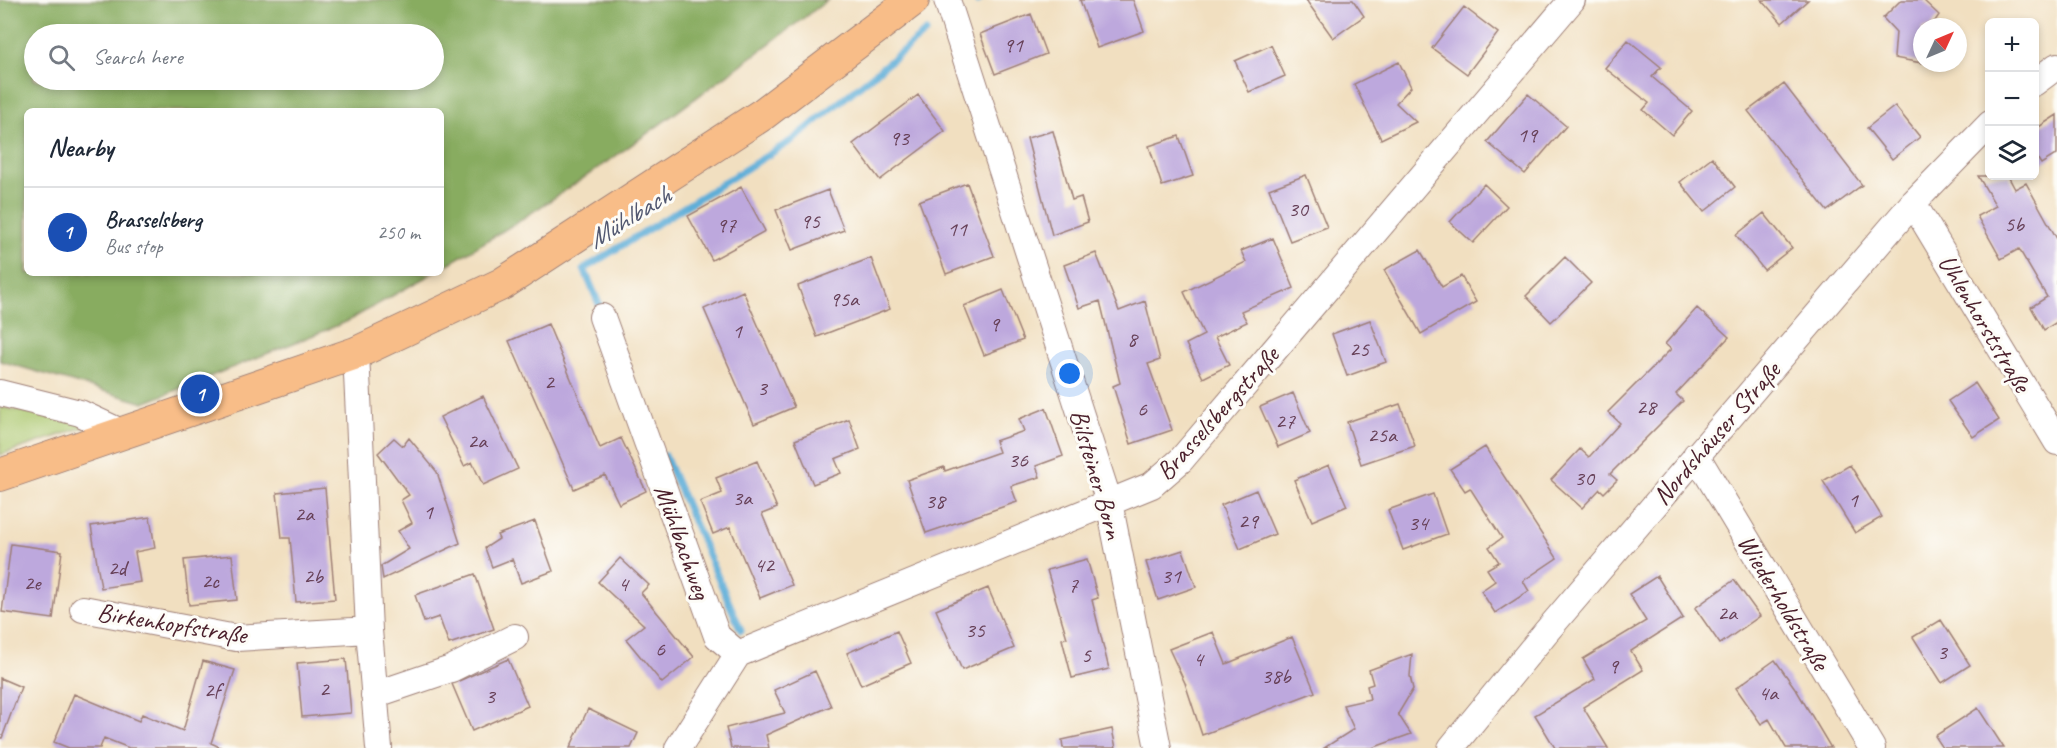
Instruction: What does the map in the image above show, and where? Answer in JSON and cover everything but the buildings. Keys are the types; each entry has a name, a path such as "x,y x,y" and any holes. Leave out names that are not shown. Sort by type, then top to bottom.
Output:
{"main road":[{"path":"0,475 356,353 502,284 764,114 913,0"}],"street":[{"name":"Bilsteiner Born","path":"947,0 1109,502 1158,748"},
{"name":"Brasselsbergstraße","path":"738,654 1152,484 1181,460 1572,0"},
{"path":"2039,79 2057,66"},
{"name":"Nordshäuser Straße","path":"1451,748 1696,455 1913,203 1987,126"},
{"name":"Uhlenhorststraße","path":"1913,203 2057,442"},
{"name":"Mühlbachweg","path":"602,317 717,636 738,654"},
{"path":"356,353 369,630 379,748"},
{"path":"0,393 80,413 125,434"},
{"name":"Wiederholdstraße","path":"1696,455 1872,748"},
{"name":"Birkenkopfstraße","path":"83,609 236,638 369,630"},
{"path":"374,695 451,669 515,638"},
{"path":"678,748 738,654"}],"green space":[{"path":"0,0 828,0 590,173 492,238 444,266 444,108 24,108 24,276 428,276 346,322 144,403 0,361"},
{"path":"0,407 93,424 0,455"}],"waterway":[{"name":"Mühlbach","path":"602,311 584,269 794,139 926,32"},
{"name":"Mühlbach","path":"665,456 741,630"}],"place":[{"name":"Brasselsberg","path":"200,394"}]}
